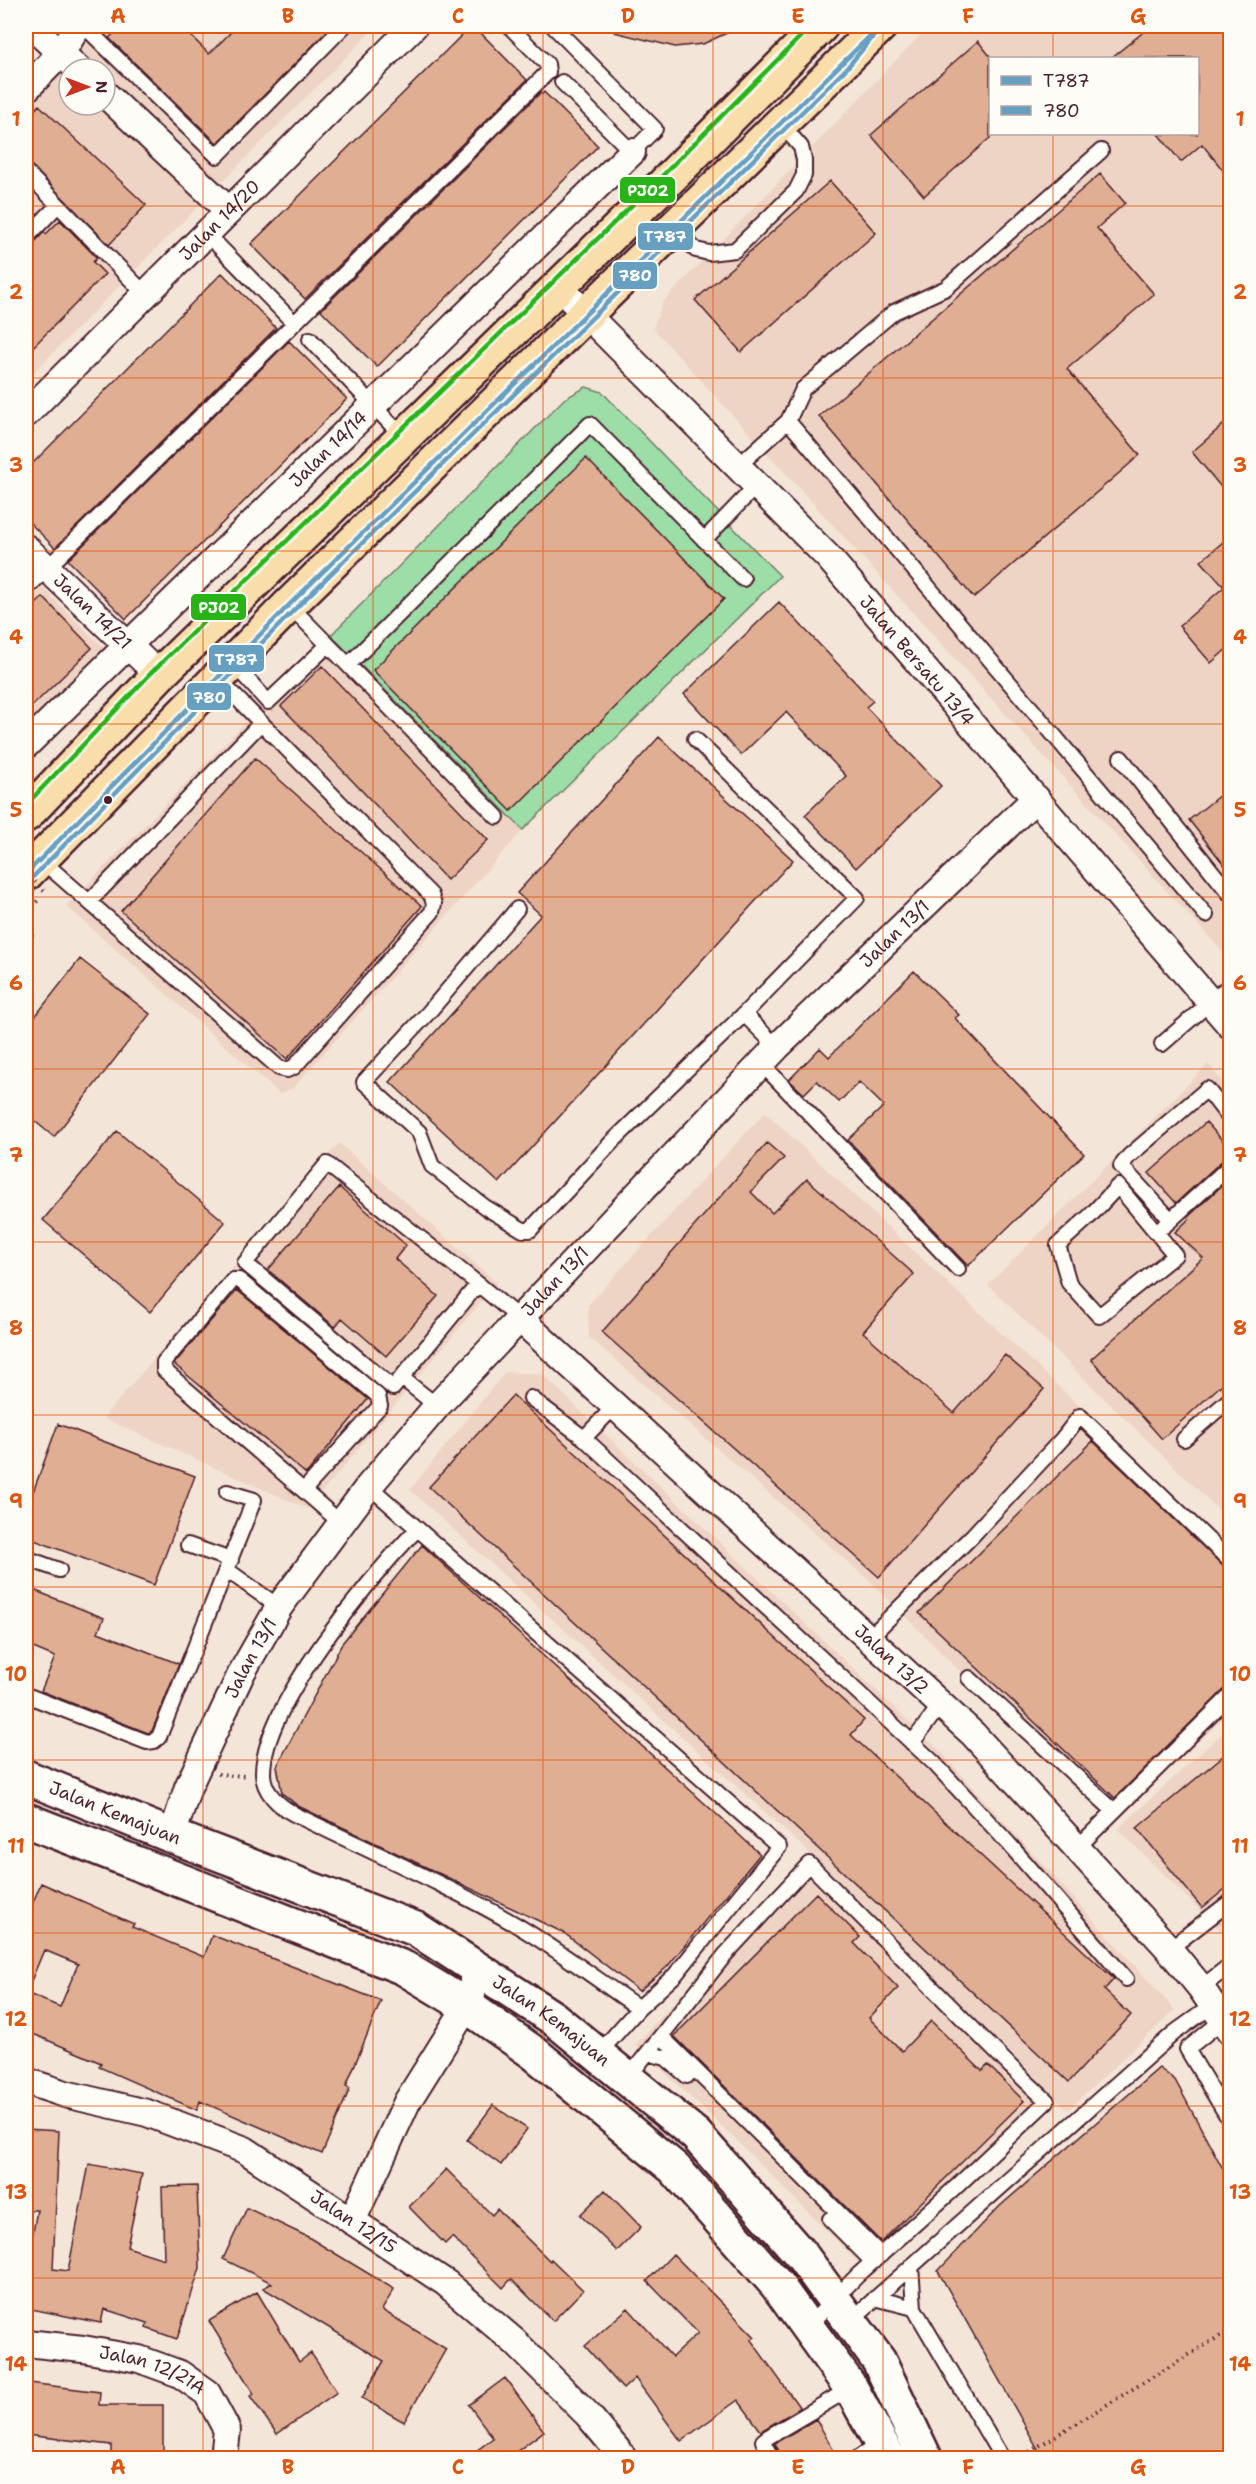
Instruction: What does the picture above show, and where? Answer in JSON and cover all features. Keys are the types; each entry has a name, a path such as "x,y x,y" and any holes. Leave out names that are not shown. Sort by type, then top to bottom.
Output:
{"main road":[{"path":"26,815 159,675 664,184 821,26"},
{"path":"841,64 872,26"},
{"path":"34,874 224,670 880,26"},
{"name":"Jalan Kemajuan","path":"26,1777 172,1836 416,1929 474,1964 553,2018 696,2135 802,2256 879,2361 925,2458"},
{"name":"Jalan Kemajuan","path":"26,1820 404,1968 467,2006 534,2053 674,2168 777,2285 851,2388 876,2453"}],"street":[{"path":"70,57 78,26"},
{"name":"Jalan 14/20","path":"26,414 414,26"},
{"path":"26,28 39,33 65,57"},
{"path":"26,89 57,69"},
{"path":"117,105 229,211"},
{"name":"Jalan 14/14","path":"26,745 632,152"},
{"name":"Jalan Bersatu 13/4","path":"558,286 828,557 1230,1025"},
{"name":"Jalan 14/21","path":"26,548 159,675"},
{"name":"Jalan 13/1","path":"172,1836 188,1787 212,1731 242,1672 279,1607 369,1486 437,1406 770,1055 1036,798"},
{"name":"Jalan 13/2","path":"520,1319 973,1734 1169,1949 1217,2011"},
{"path":"352,2221 407,2102 467,2006 473,1983 474,1964"},
{"name":"Jalan 12/15","path":"26,2081 65,2094 147,2113 245,2150 446,2283 515,2342 588,2415 624,2458"},
{"name":"Jalan 12/21A","path":"26,2343 83,2349 139,2359 180,2374 207,2393 227,2430 224,2458"}],"lane":[{"path":"84,26 217,156 345,26"},
{"path":"26,589 548,72 547,64 509,26"},
{"path":"553,26 655,129 632,152 562,82"},
{"path":"672,228 696,250 709,252 735,250 796,191 804,175 801,147 781,124"},
{"path":"738,466 788,421 802,389 894,312 946,288 1101,151"},
{"path":"26,172 145,294"},
{"path":"26,238 58,205"},
{"path":"206,233 294,323"},
{"path":"310,339 403,437"},
{"path":"788,421 1206,915"},
{"path":"348,665 590,424 743,579"},
{"path":"704,540 757,486"},
{"path":"289,605 497,817"},
{"path":"224,670 268,702 328,645"},
{"path":"34,874 89,902 279,1068 287,1070 294,1067 432,912 434,904 431,895 261,723 224,670"},
{"path":"89,902 261,723"},
{"path":"517,909 428,1013 364,1082 419,1132 432,1166 485,1207 523,1230 530,1230 610,1143 744,1014 856,898 695,739"},
{"path":"1121,758 1230,894"},
{"path":"1162,1044 1230,985"},
{"path":"744,1014 770,1055 958,1269"},
{"path":"1171,1220 1121,1166 1129,1156 1207,1089 1230,1119"},
{"path":"478,1284 393,1388 245,1263 327,1164 478,1284 520,1319"},
{"path":"1156,1234 1230,1166"},
{"path":"1118,1186 1156,1234 1175,1255 1099,1316 1069,1283 1058,1245 1118,1186"},
{"path":"304,1490 380,1406 378,1396 239,1280 233,1280 164,1362 164,1370 340,1522"},
{"path":"402,1378 437,1406"},
{"path":"531,1398 584,1438 934,1763 1010,1844 1126,1979"},
{"path":"1184,1439 1230,1399"},
{"path":"584,1438 615,1406"},
{"path":"869,1638 1032,1472 1080,1416 1230,1561"},
{"path":"369,1486 779,1847 675,1975 639,2008 598,2054"},
{"path":"26,1695 147,1742 159,1737 254,1500 227,1491"},
{"path":"417,1529 378,1570 310,1662 277,1721 267,1746 262,1775 271,1797 280,1807 379,1857 408,1868 519,1927 639,2008"},
{"path":"188,1545 229,1565 279,1607"},
{"path":"26,1558 59,1570"},
{"path":"969,1677 1114,1811"},
{"path":"1077,1848 1230,1696"},
{"path":"912,1743 941,1704"},
{"path":"627,2079 725,1955 809,1864 1047,2101 877,2258 842,2311"},
{"path":"1169,1949 1230,1902"},
{"path":"1230,1965 1217,2011 1187,2049 1230,2121"},
{"path":"807,2327 875,2298 1174,2033 1217,2011"},
{"path":"661,2036 877,2258"},
{"path":"648,2053 666,2058 676,2064 877,2258"},
{"path":"911,2266 914,2308 1002,2458"},
{"path":"875,2298 914,2308"},
{"path":"773,2458 763,2441 851,2388"}],"path":[{"path":"31,908 32,936"},
{"path":"211,1773 239,1776 262,1775"},
{"path":"1018,2458 1230,2330"}],"shaded area":[{"path":"45,26 377,26 26,380 26,105 56,74"},
{"path":"929,26 1230,26 1230,960 653,328 663,302"},
{"path":"26,571 122,666 26,764"},
{"path":"331,635 523,830 293,1088 280,1094 66,906"},
{"path":"1208,1064 1230,1090 1230,1521 988,1285"},
{"path":"765,1112 1230,1547 1230,1711 1113,1825 872,1583 589,1337 588,1305"},
{"path":"339,1143 497,1283 308,1509 103,1418"},
{"path":"505,1372 542,1374 940,1751 1175,2010 1068,2110 802,1846 410,1490"},
{"path":"1230,1726 1230,1940 1118,1829"},
{"path":"807,1856 1051,2102 872,2276 729,2133 635,2045"}],"green space":[{"path":"586,387 602,392 780,576 523,830 331,635 564,399"}],"building":[{"path":"122,26 181,26 209,54 237,26 332,26 217,143 109,38"},
{"path":"471,26 474,26 527,80 305,299 251,244"},
{"path":"615,26 742,26 703,44 675,47 614,32"},
{"path":"1151,26 1230,26 1230,179 1202,144 1181,162 1159,135 1199,135 1199,57 1112,57"},
{"path":"978,41 990,56 990,138 924,196 871,135"},
{"path":"544,92 598,146 377,367 321,310 540,93"},
{"path":"39,105 146,205 109,245 32,166 26,163 26,120"},
{"path":"1100,174 1125,203 1097,228 1154,294 1067,369 1140,455 974,598 819,416"},
{"path":"830,181 876,233 741,352 695,300"},
{"path":"60,220 97,258 93,262 105,274 26,354 26,247 32,245 44,232 46,234"},
{"path":"222,273 276,328 55,548 26,519 26,470"},
{"path":"289,341 347,399 126,619 68,560"},
{"path":"1230,419 1230,498 1192,452"},
{"path":"586,458 724,599 511,811 373,670"},
{"path":"1230,536 1230,646 1211,663 1179,626 1224,587 1201,561"},
{"path":"43,597 92,648 26,712 26,614"},
{"path":"779,602 873,701 866,707 941,786 856,868 805,815 846,776 786,712 741,755 684,694"},
{"path":"322,666 488,840 447,880 281,706"},
{"path":"659,737 793,860 499,1183 390,1082 541,915 517,893"},
{"path":"255,758 422,906 287,1059 121,911"},
{"path":"1230,787 1230,872 1189,820"},
{"path":"80,959 150,1014 54,1137 26,1114 26,1028"},
{"path":"914,971 959,1015 955,1018 1084,1154 968,1266 848,1140 884,1106 859,1082 839,1102 817,1081 804,1094 789,1080 820,1048 829,1057"},
{"path":"1206,1122 1230,1149 1230,1157 1224,1159 1176,1203 1149,1173"},
{"path":"117,1131 225,1222 150,1312 43,1220"},
{"path":"767,1143 784,1158 751,1192 772,1213 807,1179 914,1274 863,1332 954,1413 1005,1355 1044,1389 879,1577 602,1332"},
{"path":"1230,1178 1230,1377 1162,1439 1091,1359 1203,1258 1175,1232"},
{"path":"339,1187 406,1245 395,1259 438,1296 386,1356 342,1318 335,1327 268,1270"},
{"path":"237,1290 368,1399 306,1474 174,1364"},
{"path":"513,1395 864,1720 851,1735 1114,1979 1104,1990 1131,2015 1069,2082 429,1487"},
{"path":"58,1424 195,1476 154,1585 26,1537 26,1511"},
{"path":"1093,1441 1224,1567 1230,1570 1230,1684 1115,1798 919,1613"},
{"path":"422,1545 760,1854 667,1967 639,1991 564,1933 298,1806 282,1793 277,1766 343,1642"},
{"path":"26,1587 104,1618 98,1632 179,1664 152,1731 148,1733 41,1691 55,1657 26,1645"},
{"path":"1230,1750 1230,1885 1202,1908 1137,1828"},
{"path":"41,1883 134,1924 132,1927 204,1957 212,1935 381,2001 346,2086 350,2088 322,2154 200,2101 197,2110 99,2067 101,2063 26,2031 26,1993 26,1919","holes":["44,1950 78,1964 60,2007 26,1993"]},
{"path":"816,1893 860,1937 854,1943 898,1988 869,2018 902,2051 931,2021 982,2071 988,2065 1024,2101 881,2242 674,2036"},
{"path":"1159,2068 1175,2080 1230,2182 1230,2458 1043,2458 938,2271 1000,2206"},
{"path":"493,2105 527,2129 501,2165 467,2140"},
{"path":"26,2129 59,2131 53,2269 68,2271 89,2164 142,2174 127,2247 164,2259 162,2187 197,2186 200,2268 177,2339 146,2328 148,2323 104,2309 101,2323 26,2308 26,2272 37,2210 26,2210"},
{"path":"446,2169 492,2215 497,2209 583,2290 553,2321 511,2279 503,2288 452,2237 445,2244 409,2207"},
{"path":"605,2190 641,2227 617,2251 580,2215"},
{"path":"247,2208 308,2237 394,2289 382,2310 446,2349 404,2422 362,2398 384,2361 263,2288 272,2283 223,2259"},
{"path":"673,2254 755,2337 751,2340 800,2408 761,2431 738,2400 681,2441 635,2378 623,2389 585,2346 628,2308 672,2357 698,2333 647,2281"},
{"path":"257,2292 299,2362 311,2353 337,2392 277,2434 250,2396 254,2394 209,2321"},
{"path":"505,2378 544,2431 508,2458 467,2458 493,2438 469,2405"},
{"path":"29,2383 100,2392 99,2405 163,2405 163,2458 111,2458 111,2445 26,2435 26,2397"},
{"path":"816,2419 838,2458 782,2458 775,2443"}],"transit line":[{"name":"PJ02","path":"26,805 154,670 659,179 811,26"},
{"name":"T787","path":"26,874 289,605 880,26"},
{"name":"780","path":"31,879 294,610 846,69 878,31"}]}
